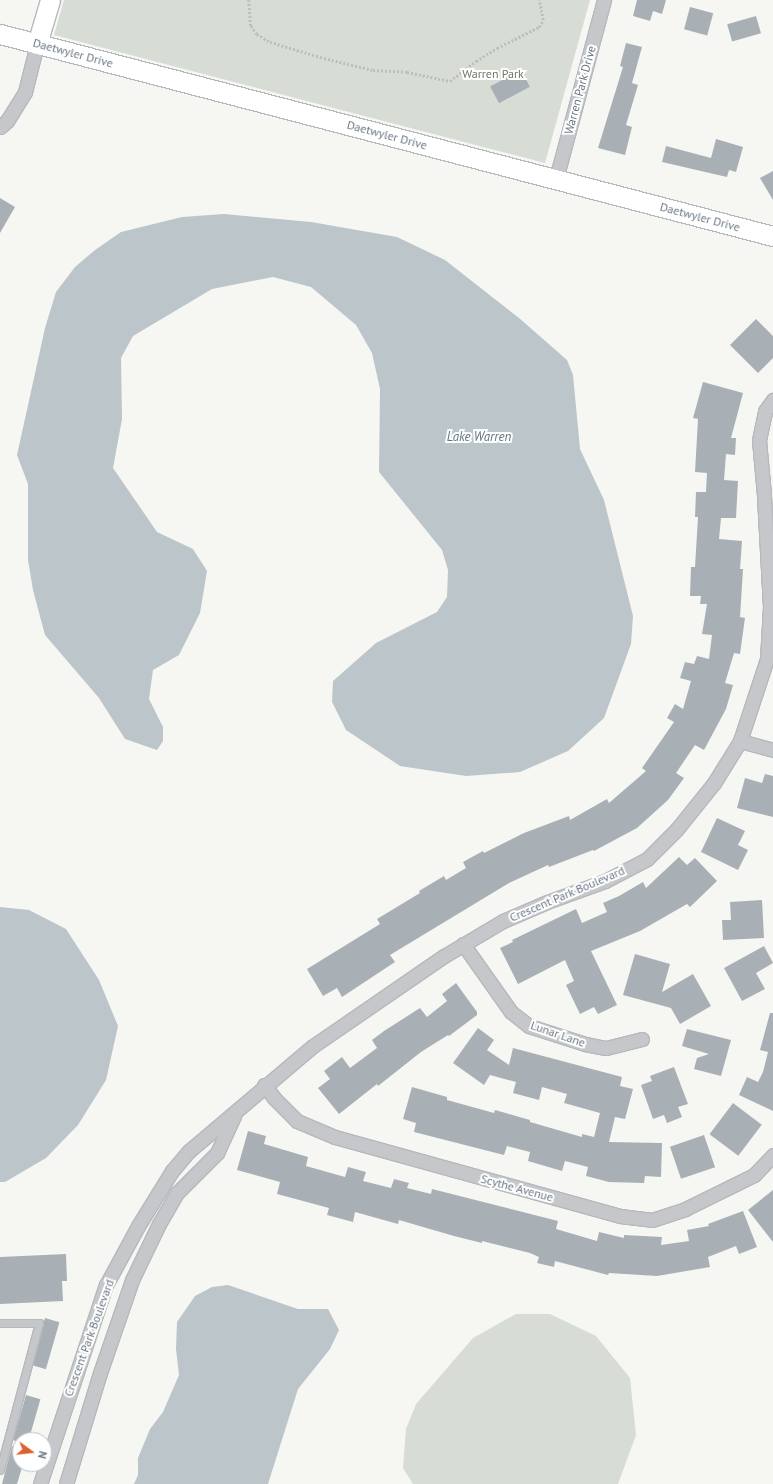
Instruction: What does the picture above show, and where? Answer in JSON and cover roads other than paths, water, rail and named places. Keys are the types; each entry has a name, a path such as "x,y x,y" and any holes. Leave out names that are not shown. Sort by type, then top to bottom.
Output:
{"street":[{"path":"0,127 7,121 25,92 50,0"},
{"name":"Warren Park Drive","path":"556,179 604,0"},
{"name":"Daetwyler Drive","path":"0,34 773,236"},
{"name":"Crescent Park Boulevard","path":"40,1484 106,1285 138,1226 172,1171 189,1151 313,1046 463,944 503,921 547,902 605,881 647,859 677,829 714,783 740,740 767,659 770,607 760,440 765,411 773,400"},
{"path":"740,740 773,750"},
{"name":"Lunar Lane","path":"463,944 511,1012 529,1026 585,1044 606,1048 642,1039"},
{"name":"Scythe Avenue","path":"264,1086 297,1120 335,1138 620,1216 652,1220 685,1209 754,1174 773,1155"},
{"name":"Crescent Park Boulevard","path":"66,1484 100,1373 132,1280 159,1224 177,1193 217,1153 236,1112"},
{"path":"189,1151 205,1166"}],"lane":[{"path":"0,1323 38,1323 2,1450 0,1470"}],"water":[{"name":"Lake Warren","path":"224,214 311,222 397,237 445,260 519,318 567,360 573,375 580,449 604,500 633,616 631,644 604,718 568,751 520,772 466,776 400,766 346,730 332,702 333,681 376,643 437,612 447,597 448,570 442,550 379,472 380,389 372,353 356,325 311,287 273,277 212,289 133,336 121,358 122,419 113,468 157,532 193,549 207,571 200,613 179,655 153,670 149,699 163,727 163,741 157,750 125,739 99,698 45,635 33,590 28,560 28,484 17,455 45,328 56,292 75,267 95,250 121,232 182,217"},
{"path":"0,907 29,910 66,929 99,980 118,1026 106,1080 78,1125 46,1158 5,1182 0,1182"},
{"path":"228,1285 298,1309 328,1309 339,1330 330,1349 298,1389 268,1484 134,1484 138,1475 138,1458 150,1429 163,1412 179,1375 176,1349 177,1322 195,1296 212,1287"}],"park label":[{"name":"Warren Park","path":"493,74"}]}
